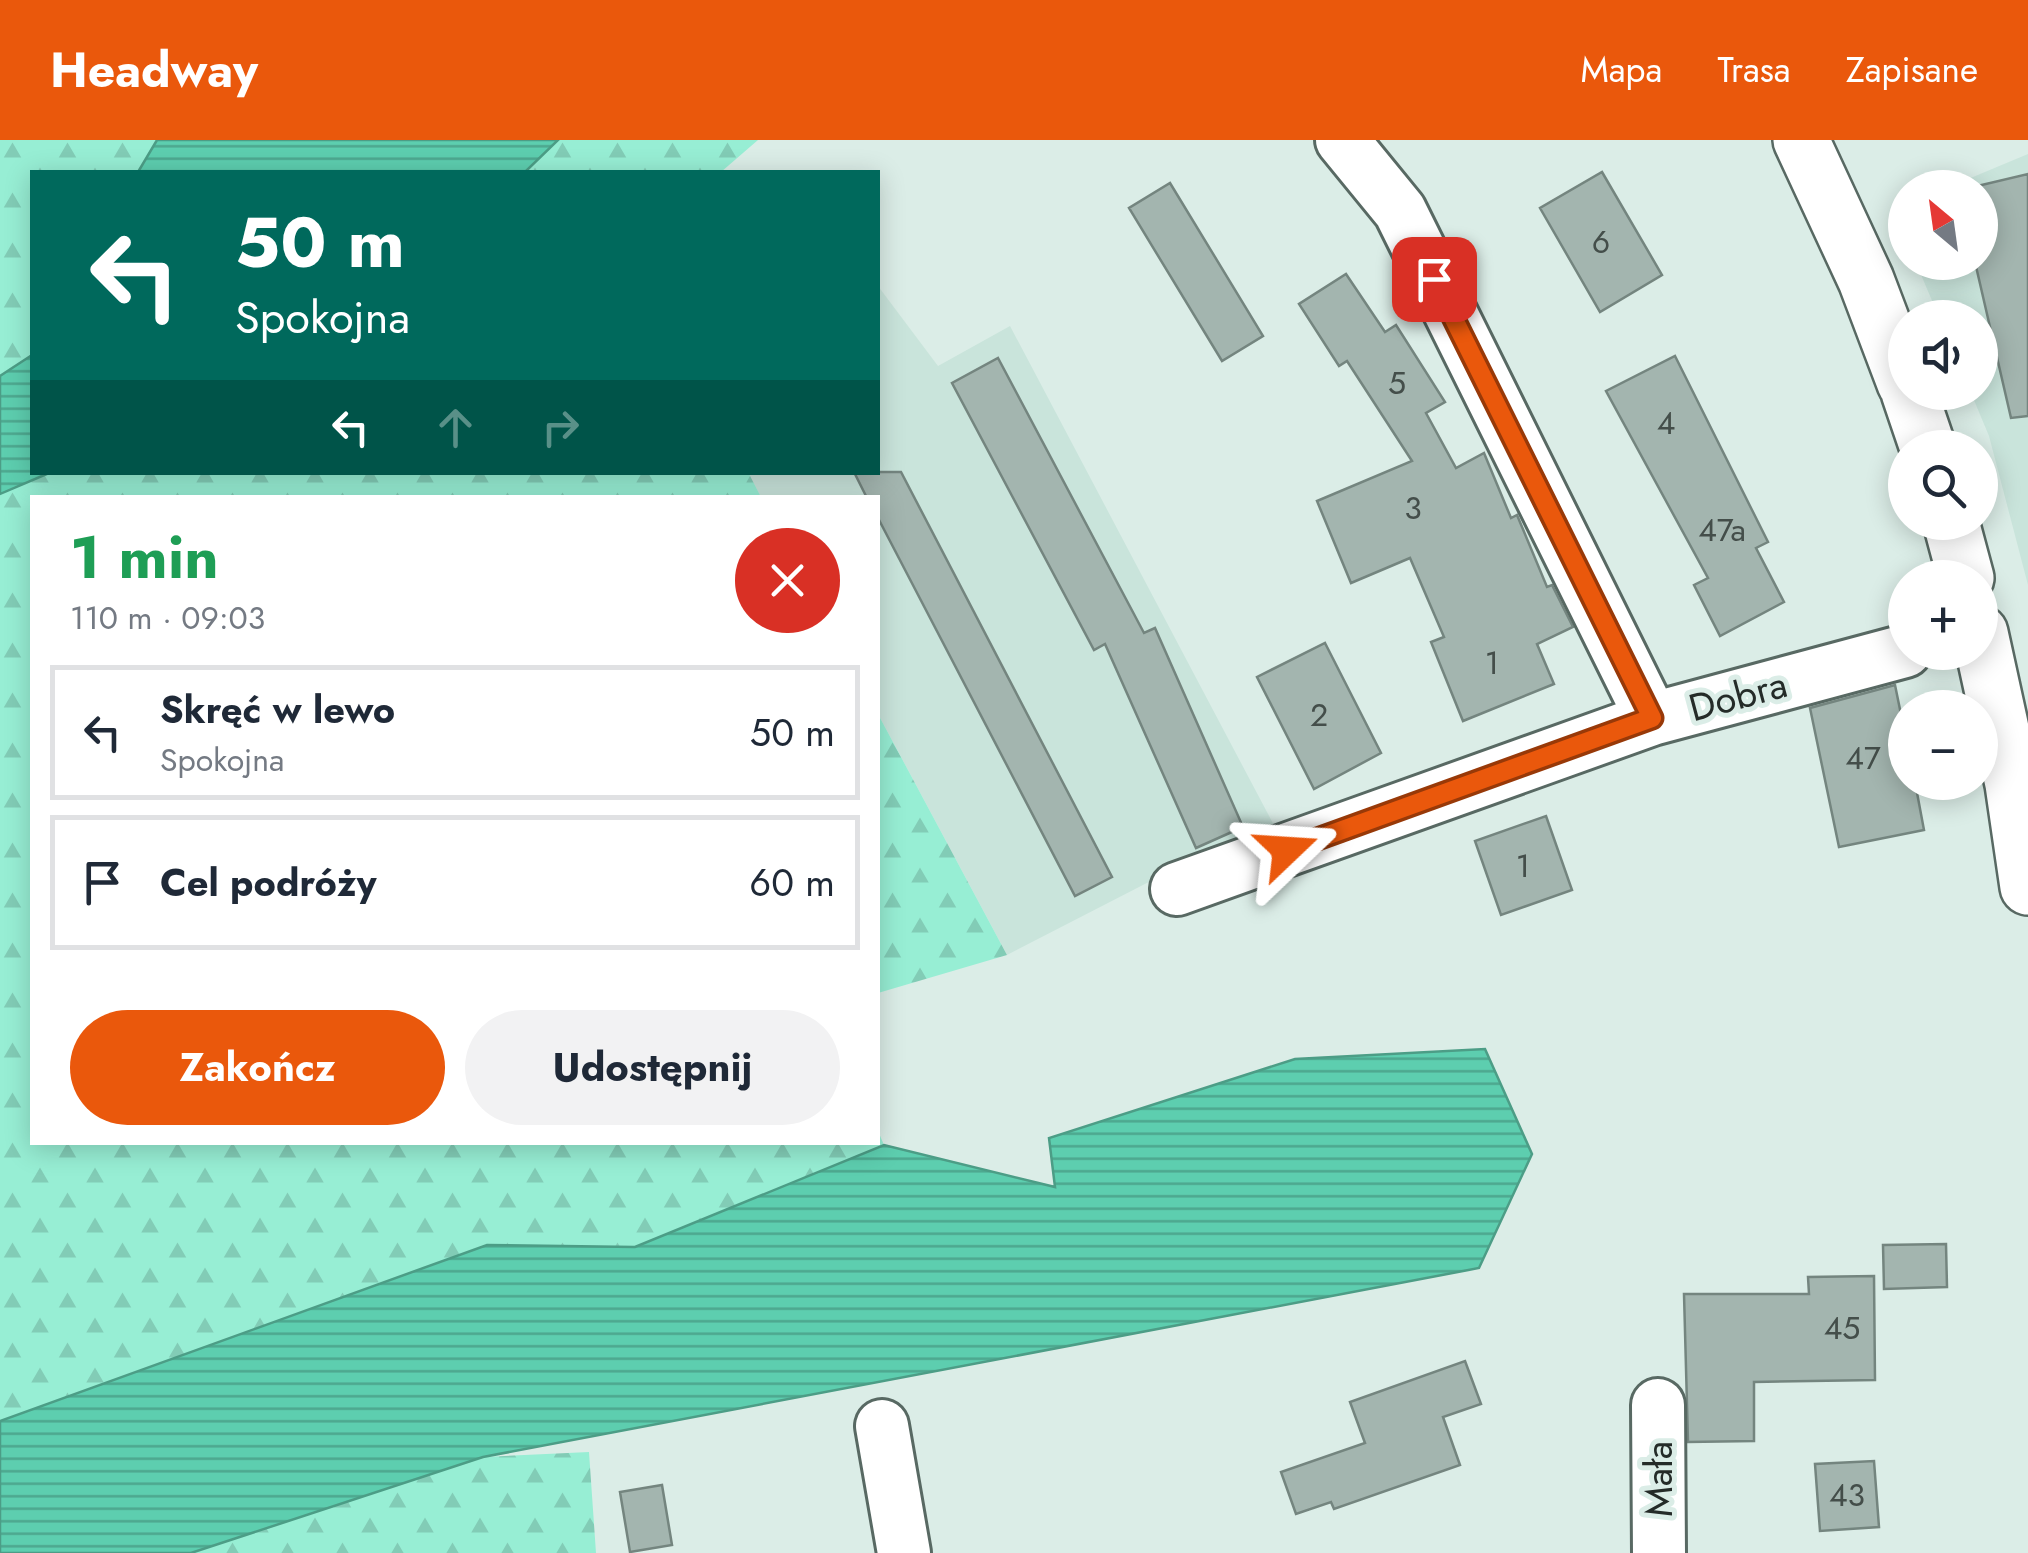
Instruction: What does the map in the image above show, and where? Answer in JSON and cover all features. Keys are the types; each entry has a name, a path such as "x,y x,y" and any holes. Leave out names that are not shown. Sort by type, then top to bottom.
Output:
{"main road":[{"path":"1801,140 1866,280 1888,338"},
{"path":"1988,670 2013,784 2028,887"}],"street":[{"path":"1342,140 1400,212 1652,718"},
{"name":"Dobra","path":"1177,889 1652,718 1888,656"},
{"name":"Mała","path":"1658,1406 1659,1553"},
{"path":"882,1426 904,1553"}],"shaded area":[{"path":"157,140 558,140 527,170 139,170"},
{"path":"2028,154 2028,585 1998,470 1998,430 1986,430 1978,410 1998,410 1998,300 1932,300 1923,280 1998,280 1998,170 1990,170"},
{"path":"880,289 938,366 1010,326 1277,831 1176,868 1007,955 880,718 880,495 760,495 749,475 880,475"},
{"path":"30,356 30,475 44,475 0,494 0,376"},
{"path":"1485,1049 1532,1154 1479,1268 483,1457 191,1553 0,1553 0,1421 487,1245 635,1247 884,1145 1055,1187 1049,1138 1295,1059"}],"green space":[{"path":"0,140 157,140 139,170 30,170 30,356 0,376"},
{"path":"558,140 758,140 723,170 527,170"},
{"path":"42,475 750,475 760,495 30,495 30,1145 880,1145 880,1136 884,1145 635,1247 487,1245 0,1421 0,494"},
{"path":"880,718 1007,955 880,992"},
{"path":"589,1452 596,1553 191,1553 483,1457"}],"building":[{"path":"1602,172 1662,275 1600,312 1540,208"},
{"path":"2028,174 2028,416 2011,418 1998,362 1998,300 1984,300 1979,280 1998,280 1998,181"},
{"path":"1170,183 1263,336 1222,361 1129,208"},
{"path":"1346,274 1385,332 1396,325 1445,402 1426,413 1456,468 1484,453 1511,518 1517,515 1547,587 1552,585 1573,627 1537,644 1554,684 1463,721 1431,642 1444,637 1410,558 1351,583 1317,501 1412,461 1347,361 1339,366 1299,304"},
{"path":"1675,356 1768,542 1756,548 1784,602 1720,636 1694,585 1708,578 1606,391"},
{"path":"998,358 1144,633 1155,628 1243,827 1196,848 1105,644 1094,650 952,383"},
{"path":"901,472 1112,877 1075,896 880,522 880,495 866,495 856,475"},
{"path":"1325,643 1381,753 1314,789 1257,677"},
{"path":"1895,685 1896,690 1888,690 1888,800 1918,800 1924,830 1839,847 1810,708"},
{"path":"1546,816 1572,890 1501,915 1475,841"},
{"path":"1946,1244 1947,1287 1884,1289 1883,1245"},
{"path":"1874,1276 1875,1380 1754,1382 1754,1441 1688,1442 1684,1294 1809,1294 1808,1277"},
{"path":"1465,1361 1481,1404 1443,1417 1460,1465 1334,1509 1331,1502 1296,1514 1281,1472 1365,1443 1350,1402"},
{"path":"1874,1461 1879,1527 1820,1531 1815,1464"},
{"path":"662,1485 672,1545 630,1552 620,1492"}],"route":[{"path":"1287,850 1652,718 1434,279"}]}
